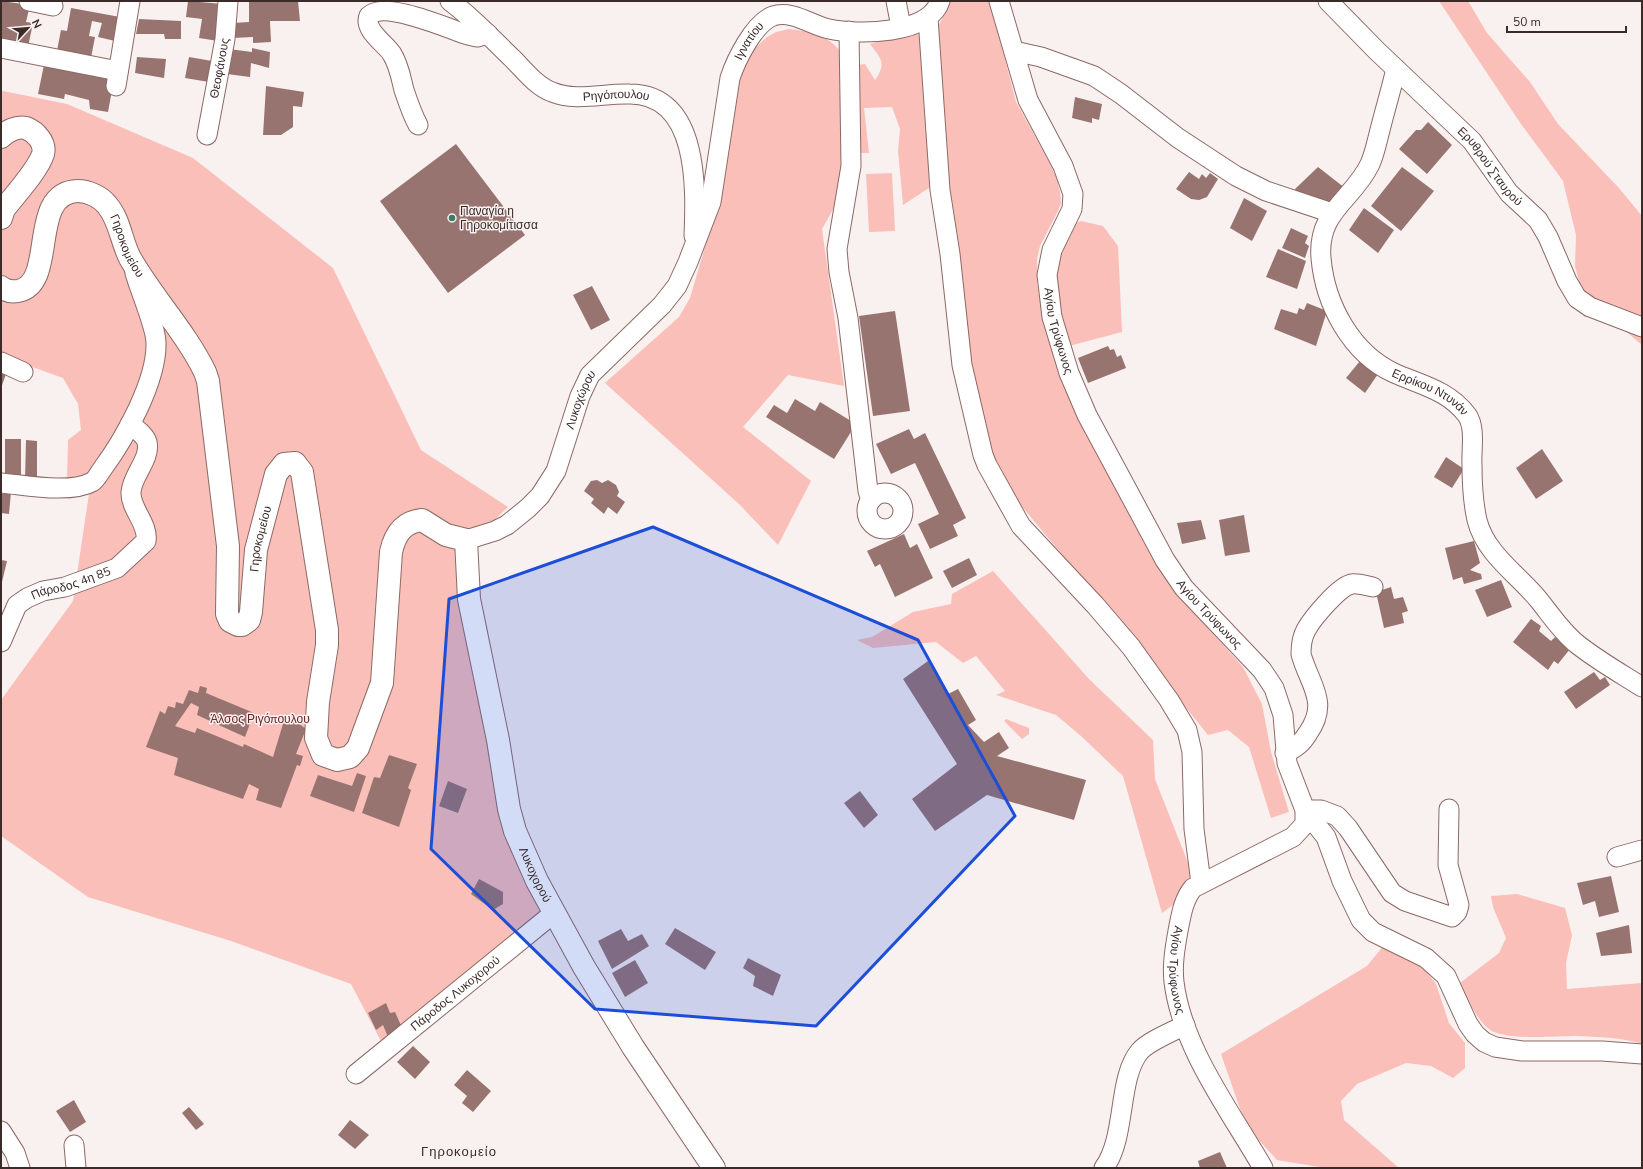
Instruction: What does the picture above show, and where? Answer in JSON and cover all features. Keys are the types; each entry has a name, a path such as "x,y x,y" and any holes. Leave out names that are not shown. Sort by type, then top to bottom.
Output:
{"street":[{"path":"29,1 53,6"},
{"path":"1,48 117,79 130,1"},
{"name":"Θεοφάνους","path":"207,134 225,39 228,1"},
{"name":"Ρηγόπουλου","path":"450,1 488,34 534,80 552,92 575,97 639,94 653,98 670,111 685,133 691,154 694,184 694,248"},
{"path":"896,1 901,27"},
{"path":"940,1 937,8 928,18 940,190 950,254 962,365 983,455 1021,526 1131,647 1169,700 1187,730 1192,752 1194,829 1201,883"},
{"name":"Αγίου Τρύφωνος","path":"999,1 1028,100 1063,166 1073,194 1072,209 1052,250 1047,275 1052,316 1072,382 1087,415 1165,560 1184,588 1262,670 1274,688 1283,715 1285,753 1290,774 1306,813 1303,828 1289,840 1193,888 1187,897 1181,917 1175,950 1174,982 1185,1025 1208,1073 1263,1168"},
{"name":"Ερυθρού Σταυρού","path":"1328,1 1396,69 1467,135 1484,155 1509,193 1535,216 1548,237 1567,281 1577,298 1590,307 1642,327"},
{"path":"418,125 410,107 397,64 389,49 371,30 368,22 369,16 373,12 395,12 468,35 477,36 488,34"},
{"name":"Ιγνατίου","path":"694,248 712,196 730,78 734,66 757,29 768,19 784,15 824,28 849,31 871,31 901,27 917,24 928,18"},
{"path":"849,31 850,166 837,249 839,272 848,318 868,491 871,500"},
{"path":"1014,51 1048,59 1094,76 1121,94 1178,138 1236,176 1266,191 1332,213"},
{"name":"Ερρίκου Ντυνάν","path":"1396,69 1370,163 1356,185 1332,213 1326,223 1322,237 1321,260 1328,291 1348,334 1360,347 1386,369 1437,390 1452,400 1469,418 1471,426 1475,505 1477,519 1486,543 1538,599 1557,625 1569,638 1642,687"},
{"path":"1,137 12,129 23,128 30,130 37,134 42,144 43,153 38,164 4,210 1,218"},
{"name":"Γηροκομείου","path":"1,287 10,292 19,291 32,282 38,269 51,210 56,201 70,192 79,191 88,193 106,204 113,213 130,257 201,364 208,381 228,546 227,614 230,621 234,624 242,625 246,623 251,612 256,550 276,474 280,468 290,462 295,463 302,472 326,630 327,645 318,702 316,738 323,755 338,760 350,757 353,754 358,748 376,701 382,683 392,552 398,532 406,524 422,520 446,535 466,540"},
{"name":"Λυκοχώρου","path":"466,540 495,531 507,525 540,496 556,471 580,396 587,381 594,371 671,295 684,272 694,248"},
{"path":"1,483 66,489 92,482 114,453 130,424 148,385 156,343 130,257"},
{"path":"1,362 23,372"},
{"name":"Πάροδος 4η 85","path":"1,642 17,605 27,598 42,591 65,587 117,568 146,541 146,533 131,497 131,490 147,451 147,442 130,424"},
{"name":"Λυκοχορού","path":"466,540 469,599 497,734 508,808 524,852 554,913 610,1011 714,1168"},
{"path":"1285,753 1298,747 1311,729 1318,715 1317,693 1301,648 1306,630 1331,599 1346,587 1353,584 1373,588"},
{"path":"1306,813 1321,810 1337,816 1348,828 1392,893 1405,901 1452,917 1457,912 1459,904 1448,865 1449,809"},
{"path":"1306,813 1326,837 1342,881 1361,920 1373,932 1426,958 1446,976 1468,1024 1475,1034 1484,1042 1492,1046 1522,1051 1602,1051 1642,1054"},
{"path":"1616,857 1642,850"},
{"name":"Πάροδος Λυκοχορού","path":"356,1074 554,913"},
{"path":"1104,1168 1114,1150 1128,1080 1137,1055 1146,1046 1185,1025"},
{"path":"1,1131 15,1153 20,1168"},
{"path":"74,1145 76,1168"}],"highlighted area":[{"path":"653,527 918,640 1015,816 816,1026 595,1009 431,849 449,599"}],"green space":[{"path":"947,1 990,1 1016,102 1057,179 1061,203 1040,246 1037,259 1037,284 1044,325 1065,390 1148,549 1179,596 1243,667 1262,704 1271,752 1289,812 1271,818 1249,747 1228,730 1208,735 1010,492 991,455 969,353 949,219 937,28 945,14"},
{"path":"1439,1 1468,1 1487,33 1530,82 1558,124 1618,187 1642,216 1642,345 1591,302 1581,289 1575,266 1576,235 1563,181 1521,124"},
{"path":"789,29 803,31 824,38 830,41 840,51 845,151 840,197 822,229 844,386 788,375 743,427 811,481 778,545 739,504 605,383 679,317 690,298 710,230 731,98 747,59 757,46 767,37 776,32"},
{"path":"920,34 932,186 903,205 898,151 900,129 892,107 864,108 869,153 859,153 856,65 865,64 875,80 882,65 880,58 870,44 898,36"},
{"name":"Άλσος Ριγόπουλου","path":"3,91 67,104 193,158 333,268 421,450 508,507 473,541 459,590 547,914 382,1043 351,984 231,941 88,897 1,836 1,700 73,601 90,487 67,481 68,440 81,430 78,404 63,378 13,360 1,352 1,92"},
{"path":"892,173 895,231 869,232 866,174"},
{"path":"1081,221 1103,226 1118,246 1122,332 1069,346 1052,282 1055,255 1070,225"},
{"path":"993,571 1089,679 1153,740 1155,779 1192,873 1173,905 1162,913 1123,776 1081,736 1056,715 996,695 1005,691 976,656 963,663 936,642 873,648 857,640 872,637 913,612 951,604 952,594"},
{"path":"1006,719 1029,728 1029,734 1022,739 1004,721"},
{"path":"1517,894 1565,908 1572,935 1566,963 1567,989 1642,983 1642,1044 1626,1040 1601,1037 1531,1037 1506,1035 1496,1033 1484,1024 1472,1008 1460,983 1499,953 1506,938 1493,907 1491,896"},
{"path":"1385,944 1417,959 1436,984 1449,1023 1465,1043 1465,1068 1453,1078 1431,1066 1406,1063 1357,1084 1341,1101 1344,1120 1399,1168 1325,1168 1277,1160 1246,1126 1221,1054 1367,966"}],"building":[{"path":"1,1 30,5 26,22 33,23 28,47 1,42"},
{"path":"188,1 223,4 218,41 199,38 202,19 186,17"},
{"path":"298,1 300,21 270,21 271,42 253,43 253,37 233,38 233,23 249,22 249,2"},
{"path":"71,8 120,17 115,41 98,37 102,23 92,21 89,36 95,37 90,63 56,56 61,30 67,31"},
{"path":"139,19 181,21 181,39 165,39 164,34 136,34"},
{"path":"252,48 270,52 269,68 251,63 250,77 227,74 229,49 252,52"},
{"path":"137,57 166,59 164,78 135,73"},
{"path":"189,57 212,61 209,82 185,78"},
{"path":"45,60 115,74 108,112 90,109 89,100 65,94 64,99 38,94"},
{"path":"266,86 304,92 302,107 293,106 293,127 281,135 263,135"},
{"path":"1075,97 1102,104 1099,120 1092,118 1092,123 1072,118"},
{"path":"1428,122 1452,145 1427,174 1399,149 1416,130 1421,130"},
{"name":"Παναγία η Γηροκομίτισσα","path":"456,144 525,235 448,293 380,201"},
{"path":"1318,167 1345,188 1330,207 1297,198 1295,189"},
{"path":"1402,167 1434,191 1401,231 1371,206"},
{"path":"1189,172 1199,179 1202,174 1206,178 1210,173 1218,179 1207,197 1199,200 1191,199 1176,189"},
{"path":"1244,198 1267,211 1252,241 1230,228"},
{"path":"1364,208 1394,230 1378,253 1349,230"},
{"path":"1291,228 1308,236 1305,243 1309,246 1305,258 1282,248"},
{"path":"1278,249 1306,261 1297,289 1266,277"},
{"path":"592,286 610,320 591,330 573,295"},
{"path":"1307,303 1327,311 1316,346 1274,329 1281,309 1297,314 1299,308 1304,310"},
{"path":"895,311 910,411 873,416 859,316"},
{"path":"1108,346 1110,350 1114,349 1117,357 1121,355 1126,368 1088,383 1078,358"},
{"path":"1360,361 1378,374 1365,393 1346,378"},
{"path":"1,373 6,374 1,388"},
{"path":"795,399 815,411 820,402 856,424 834,459 766,417 774,405 787,413"},
{"path":"909,429 914,439 925,433 966,518 953,525 958,536 930,549 918,524 939,514 915,463 891,474 876,444"},
{"path":"5,439 21,439 21,477 5,477"},
{"path":"26,440 37,441 37,480 25,480"},
{"path":"1542,449 1563,481 1536,499 1516,468"},
{"path":"1446,457 1464,469 1452,488 1434,477"},
{"path":"597,480 602,483 608,480 616,485 619,492 617,496 625,502 617,514 608,507 604,514 591,503 594,499 584,491 591,481"},
{"path":"5,491 11,492 9,514 1,513 1,494 4,494"},
{"path":"1244,515 1250,552 1225,556 1219,520"},
{"path":"1201,520 1206,539 1182,544 1177,523"},
{"path":"904,534 910,548 917,544 933,578 895,597 880,564 875,567 867,551"},
{"path":"1474,541 1480,563 1470,570 1481,574 1482,579 1464,584 1462,577 1453,580 1445,548"},
{"path":"969,558 977,575 952,588 943,571"},
{"path":"1,560 7,561 2,582 1,582"},
{"path":"1501,580 1512,607 1487,617 1475,590"},
{"path":"1391,587 1394,599 1403,597 1408,611 1402,613 1404,623 1384,628 1376,592"},
{"path":"1531,619 1541,626 1539,631 1551,641 1555,637 1570,649 1558,664 1554,661 1548,670 1513,642"},
{"path":"928,661 948,694 958,689 976,720 968,725 984,742 999,732 1009,748 997,756 1086,780 1074,820 987,795 935,831 912,799 957,764 903,679"},
{"path":"1594,672 1600,680 1605,677 1610,685 1576,709 1564,692"},
{"path":"200,686 207,688 206,693 254,713 245,737 197,715 199,707 191,703 175,726 195,733 197,728 243,747 244,744 273,757 286,714 306,729 296,754 303,756 300,766 297,765 281,808 256,800 259,789 249,784 243,799 174,775 178,758 146,747 160,711 165,714 168,706 175,708 176,702 183,704 189,690 198,693"},
{"path":"389,755 417,764 408,788 411,790 399,827 362,813 374,777 380,778"},
{"path":"357,773 366,776 354,812 310,796 318,775 352,786"},
{"path":"448,781 467,789 458,813 439,806"},
{"path":"860,791 878,815 864,828 844,803"},
{"path":"1611,876 1619,912 1599,917 1595,901 1583,905 1577,883"},
{"path":"479,879 503,892 503,904 493,910 471,894"},
{"path":"1629,925 1632,953 1601,956 1596,933"},
{"path":"675,928 716,952 705,970 665,944"},
{"path":"621,929 628,941 642,934 649,946 612,969 598,941"},
{"path":"748,958 781,975 773,996 753,986 755,976 743,968"},
{"path":"635,960 648,983 625,997 612,973"},
{"path":"386,1003 390,1013 395,1012 403,1030 388,1037 383,1025 376,1030 368,1013"},
{"path":"413,1046 430,1062 415,1079 397,1062"},
{"path":"467,1070 491,1091 473,1112 462,1103 467,1096 454,1085"},
{"path":"74,1100 86,1122 70,1132 56,1111"},
{"path":"189,1107 204,1124 196,1130 182,1113"},
{"path":"350,1120 369,1135 355,1149 338,1135"},
{"path":"1220,1152 1227,1168 1200,1168 1198,1161"}],"place":[{"name":"Παναγία η Γηροκομίτισσα","path":"452,218"}],"district":[{"name":"Γηροκομείο","path":"459,1151"}]}
